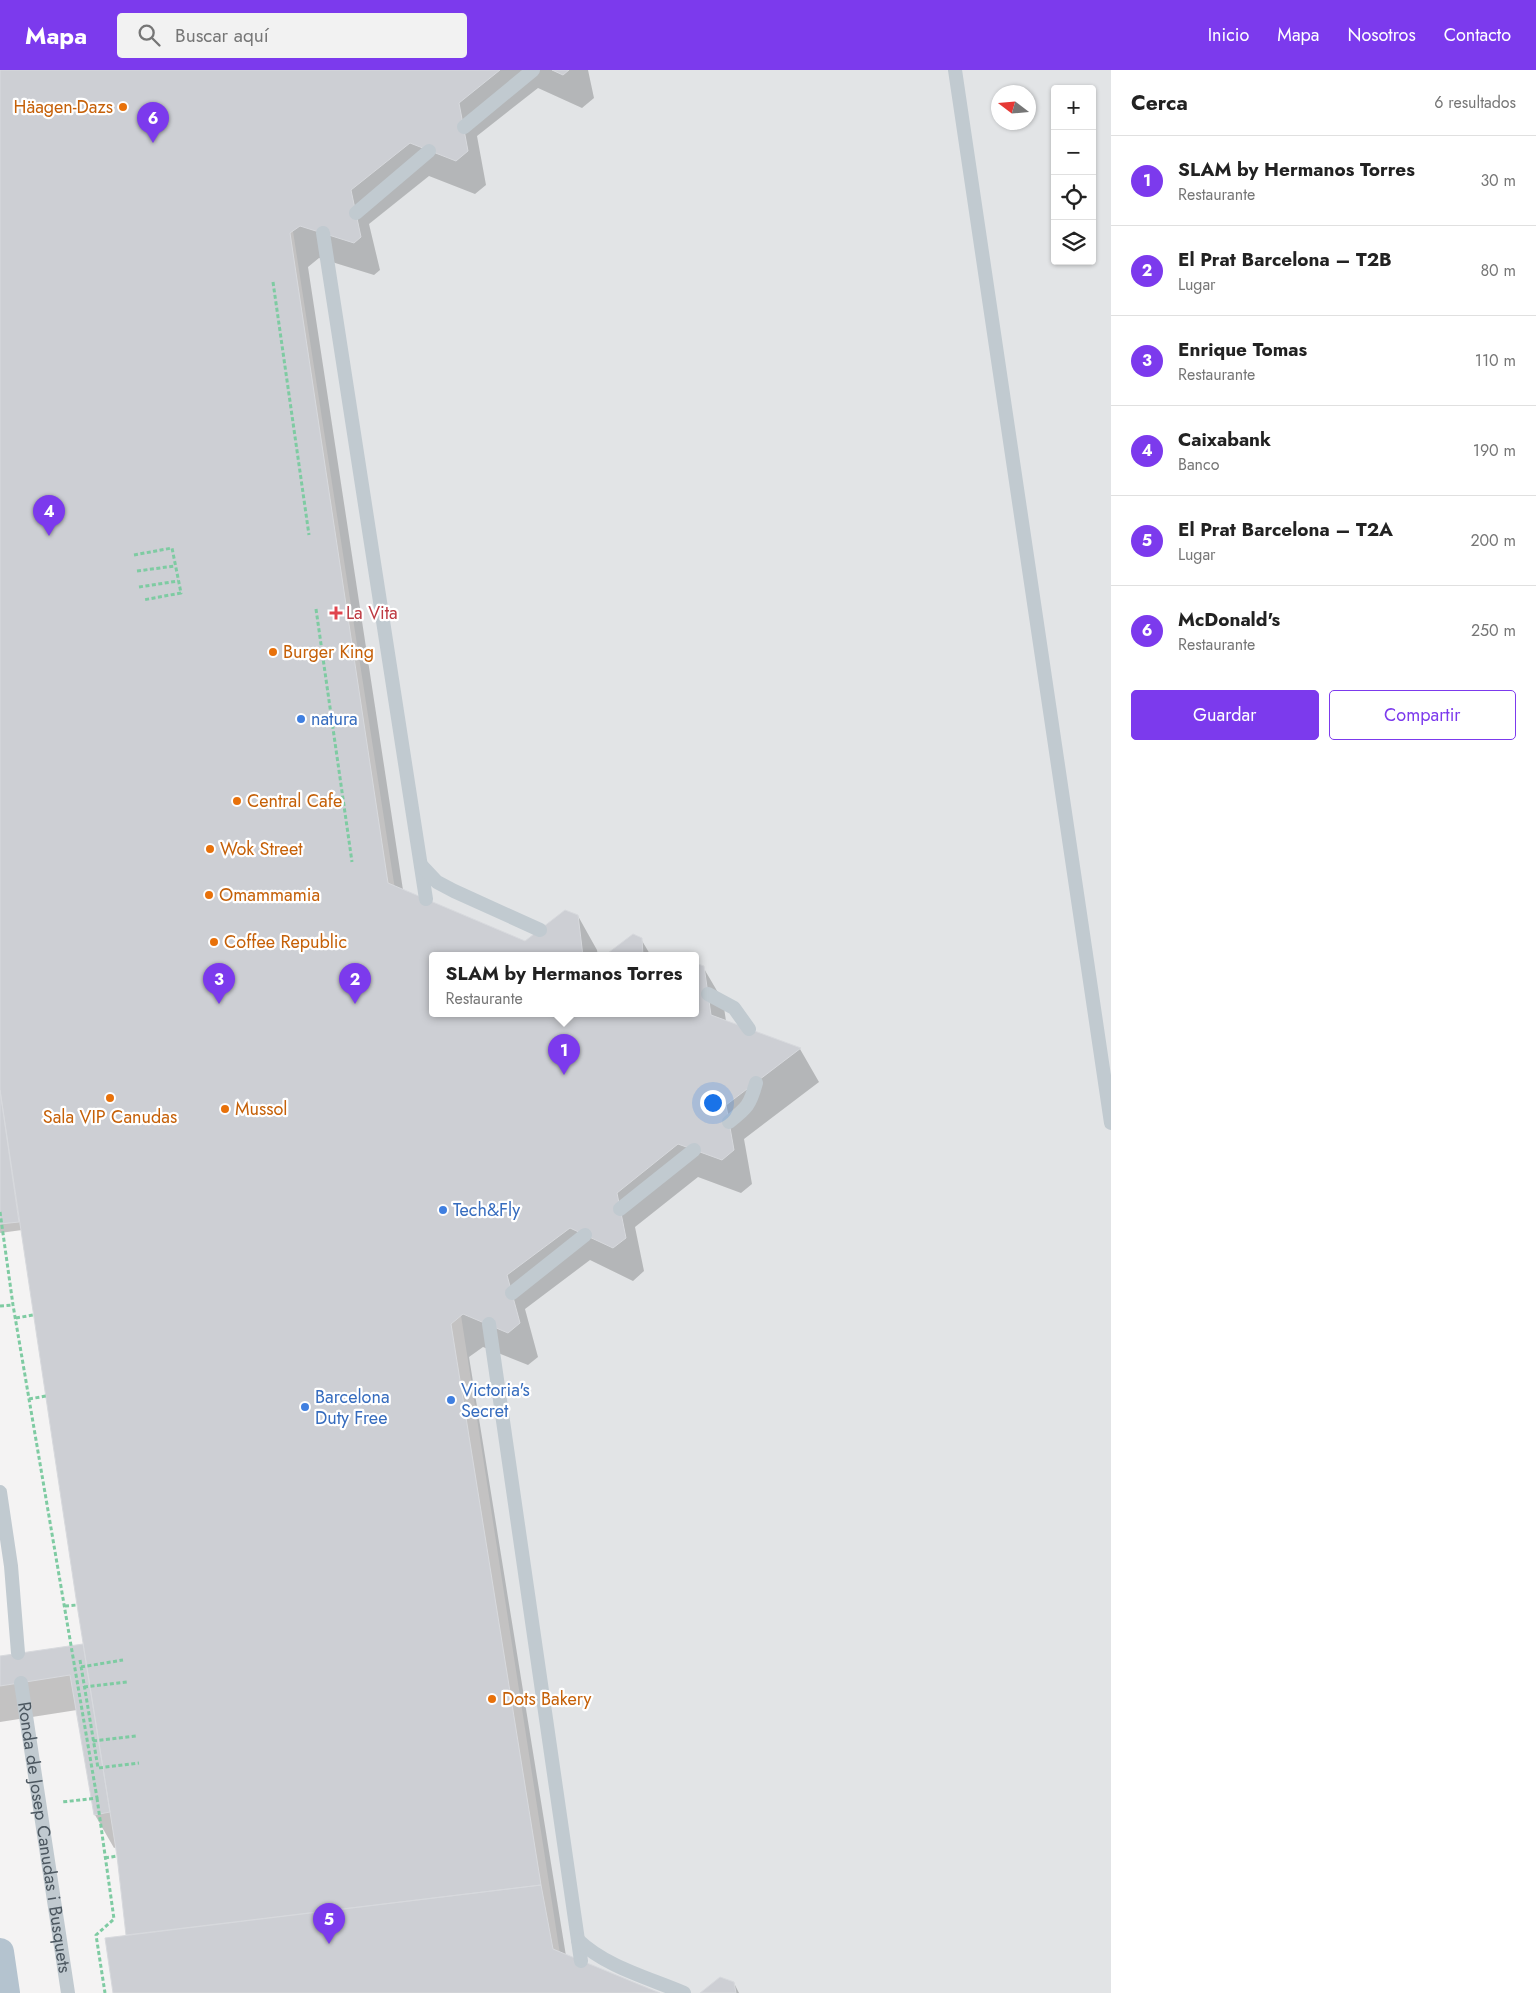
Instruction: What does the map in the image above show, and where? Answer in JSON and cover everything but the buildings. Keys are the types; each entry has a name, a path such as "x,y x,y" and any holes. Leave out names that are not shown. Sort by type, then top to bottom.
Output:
{"main road":[{"path":"0,1952 6,1993"}],"lane":[{"path":"464,127 533,70"},
{"path":"955,70 1111,1123"},
{"path":"356,213 430,151"},
{"path":"328,234 327,261 426,899"},
{"path":"421,865 437,882 540,930"},
{"path":"708,994 734,1008 749,1029"},
{"path":"729,1122 751,1102 756,1083"},
{"path":"620,1209 694,1150"},
{"path":"512,1294 585,1235"},
{"path":"493,1326 493,1354 581,1961"},
{"path":"0,1492 11,1566 18,1653"},
{"name":"Ronda de Josep Canudas i Busquets","path":"21,1683 68,1993"},
{"path":"578,1940 590,1952 684,1993"}],"path":[{"path":"273,282 309,535"},
{"path":"134,554 172,548 181,593 143,600"},
{"path":"137,571 175,566"},
{"path":"139,587 178,581"},
{"path":"316,609 352,862"},
{"path":"0,1212 13,1304 106,1858 114,1919 96,1935 105,1993"},
{"path":"0,1306 13,1304"},
{"path":"16,1318 33,1315"},
{"path":"29,1399 46,1396"},
{"path":"65,1606 77,1605"},
{"path":"80,1660 98,1768 138,1762"},
{"path":"81,1667 123,1660"},
{"path":"84,1687 127,1682"},
{"path":"93,1741 136,1736"},
{"path":"40,1806 97,1798"},
{"path":"106,1858 117,1856"}],"shaded area":[{"path":"268,70 1111,70 1111,1993 566,1993"}],"place":[{"name":"Häagen-Dazs","path":"123,107"},
{"name":"McDonald's","path":"153,143"},
{"name":"Caixabank","path":"49,536"},
{"name":"La Vita","path":"336,613"},
{"name":"Burger King","path":"273,652"},
{"name":"natura","path":"301,719"},
{"name":"Central Cafe","path":"237,801"},
{"name":"Wok Street","path":"210,849"},
{"name":"Omammamia","path":"209,895"},
{"name":"Coffee Republic","path":"214,942"},
{"name":"Enrique Tomas","path":"219,1004"},
{"name":"El Prat Barcelona – T2B","path":"355,1004"},
{"name":"SLAM by Hermanos Torres","path":"564,1075"},
{"name":"Sala VIP Canudas","path":"110,1098"},
{"name":"Mussol","path":"225,1109"},
{"name":"Tech&Fly","path":"443,1210"},
{"name":"Victoria's Secret","path":"451,1400"},
{"name":"Barcelona Duty Free","path":"305,1407"},
{"name":"Dots Bakery","path":"492,1699"},
{"name":"El Prat Barcelona – T2A","path":"329,1944"}]}
